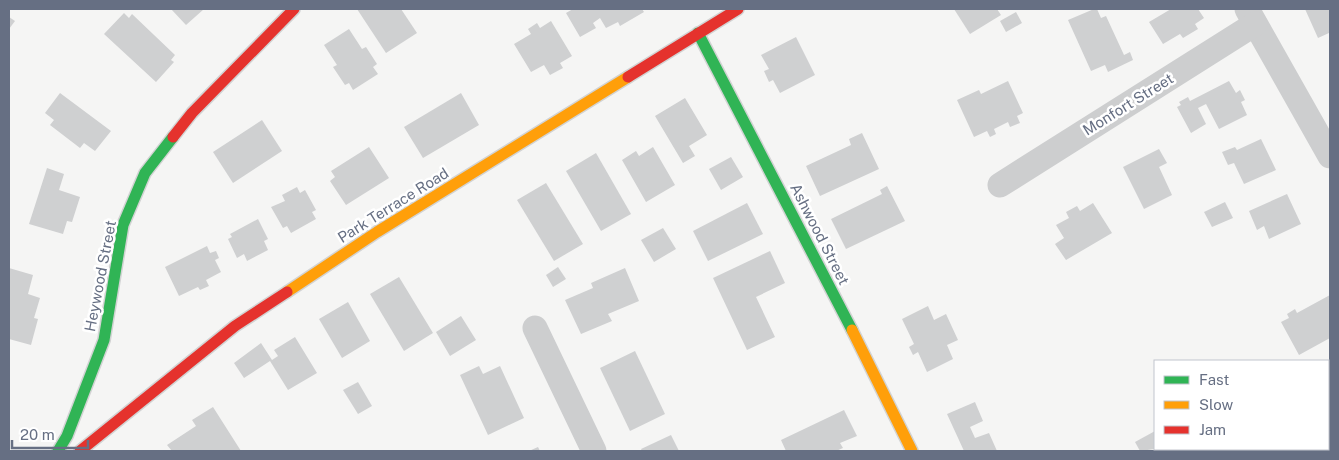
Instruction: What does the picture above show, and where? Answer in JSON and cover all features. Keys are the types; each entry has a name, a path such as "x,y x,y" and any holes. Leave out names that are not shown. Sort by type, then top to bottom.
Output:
{"street":[{"name":"Heywood Street","path":"58,451 67,436 104,340 123,226 145,173 192,113 294,9"},
{"name":"Park Terrace Road","path":"80,451 235,326 377,232 738,9"},
{"path":"1251,16 1330,156"},
{"name":"Monfort Street","path":"1000,185 1251,16"},
{"name":"Ashwood Street","path":"698,33 823,272 912,451"},
{"path":"535,328 594,451"}],"building":[{"path":"171,9 204,9 186,25"},
{"path":"357,9 401,9 417,33 386,53"},
{"path":"573,9 642,9 644,12 620,26 618,22 606,28 600,18 593,23 596,28 580,37 566,13"},
{"path":"954,9 997,9 1001,15 970,34"},
{"path":"1097,9 1101,18 1106,16 1124,55 1130,52 1133,60 1108,72 1105,65 1091,71 1068,20"},
{"path":"1171,9 1198,9 1204,18 1195,24 1198,29 1183,38 1180,34 1163,44 1149,22"},
{"path":"1305,9 1330,9 1330,36 1329,33 1318,38"},
{"path":"1016,12 1022,23 1006,32 1000,21"},
{"path":"124,13 129,18 132,14 175,55 171,60 174,62 156,82 104,34"},
{"path":"9,17 15,21 9,29"},
{"path":"551,21 572,56 560,63 563,68 550,75 544,65 531,72 514,44 531,34 528,29 537,23 540,28"},
{"path":"349,29 362,49 366,47 377,64 373,67 378,74 353,90 349,83 345,85 333,67 337,65 324,45"},
{"path":"796,37 815,75 780,93 773,80 769,82 764,71 769,69 761,55"},
{"path":"1008,81 1023,113 1017,116 1020,123 1010,127 1008,122 994,129 996,134 990,137 987,131 974,137 957,100 979,90 981,94"},
{"path":"1229,81 1236,93 1240,90 1245,100 1241,102 1247,115 1219,129 1206,104 1198,108 1206,124 1191,133 1177,107 1181,105 1179,102 1188,97 1190,101"},
{"path":"60,93 111,131 95,151 84,143 80,148 50,125 54,120 45,113"},
{"path":"461,93 479,125 423,158 404,127"},
{"path":"685,98 707,135 689,146 695,156 683,163 655,116"},
{"path":"262,120 282,151 233,183 213,152"},
{"path":"862,133 879,169 820,196 806,166 851,145 849,139"},
{"path":"1261,139 1276,170 1244,184 1234,163 1228,165 1222,152 1235,147 1237,150"},
{"path":"369,147 389,178 346,205 330,181 335,177 331,171"},
{"path":"653,147 675,185 646,202 622,160 636,151 639,156"},
{"path":"1159,149 1167,163 1159,167 1172,195 1144,209 1123,167"},
{"path":"596,153 631,214 601,231 566,171"},
{"path":"731,157 743,177 721,190 709,169"},
{"path":"47,168 64,174 59,190 80,197 72,222 67,221 63,234 29,224"},
{"path":"546,183 583,244 554,261 517,200"},
{"path":"887,186 905,221 846,249 831,219 882,194 880,190"},
{"path":"297,187 300,193 305,190 316,210 312,212 316,219 291,233 287,226 283,228 271,207 285,201 282,195"},
{"path":"1287,194 1301,224 1269,239 1264,226 1257,230 1249,211"},
{"path":"1225,202 1233,218 1212,227 1204,212"},
{"path":"747,203 763,234 708,261 693,231"},
{"path":"1093,203 1112,233 1066,260 1055,244 1064,238 1056,225 1069,218 1066,212 1077,206 1080,211"},
{"path":"258,219 268,239 264,241 268,250 247,261 244,254 237,258 228,239 232,237 230,234"},
{"path":"663,228 676,249 654,262 641,240"},
{"path":"207,246 210,253 216,251 219,258 215,260 221,272 206,280 209,286 200,290 198,287 179,296 165,267"},
{"path":"770,251 785,283 756,297 775,337 747,350 713,278"},
{"path":"558,267 566,279 553,287 546,275"},
{"path":"9,268 33,275 28,294 40,298 34,318 38,319 31,345 9,339"},
{"path":"625,268 639,301 608,314 612,321 581,334 565,300 593,288 591,283"},
{"path":"399,277 433,333 404,351 370,294"},
{"path":"1330,295 1330,338 1299,355 1281,322 1289,318 1287,314 1295,309 1297,313"},
{"path":"348,302 370,341 342,358 319,319"},
{"path":"928,306 934,320 946,314 958,340 947,345 953,359 927,372 918,352 913,355 909,347 914,344 902,319"},
{"path":"461,316 476,340 450,356 436,332"},
{"path":"295,337 317,373 288,390 270,361 244,378 234,363 261,343 272,360 278,356 274,350"},
{"path":"635,351 665,414 630,431 600,368"},
{"path":"479,366 483,374 500,366 524,418 488,435 460,375"},
{"path":"358,382 372,406 358,414 343,390"},
{"path":"975,402 983,421 970,427 975,438 989,433 997,451 964,451 947,414"},
{"path":"213,407 241,451 172,451 167,445 196,426 192,420"},
{"path":"844,410 857,436 840,443 843,448 836,451 786,451 781,440"},
{"path":"1154,432 1154,449 1140,451 1135,442"},
{"path":"671,435 679,451 642,451 641,449"},
{"path":"538,447 540,451 529,451"}],"traffic: fast":[{"path":"698,33 852,330"},
{"path":"58,451 67,436 104,340 123,225 145,173 173,137"}],"traffic: slow":[{"path":"287,292 377,232 628,77"},
{"path":"852,330 912,451"}],"traffic: jam":[{"path":"173,137 192,113 294,9"},
{"path":"628,77 738,9"},
{"path":"80,451 235,326 287,292"}]}
